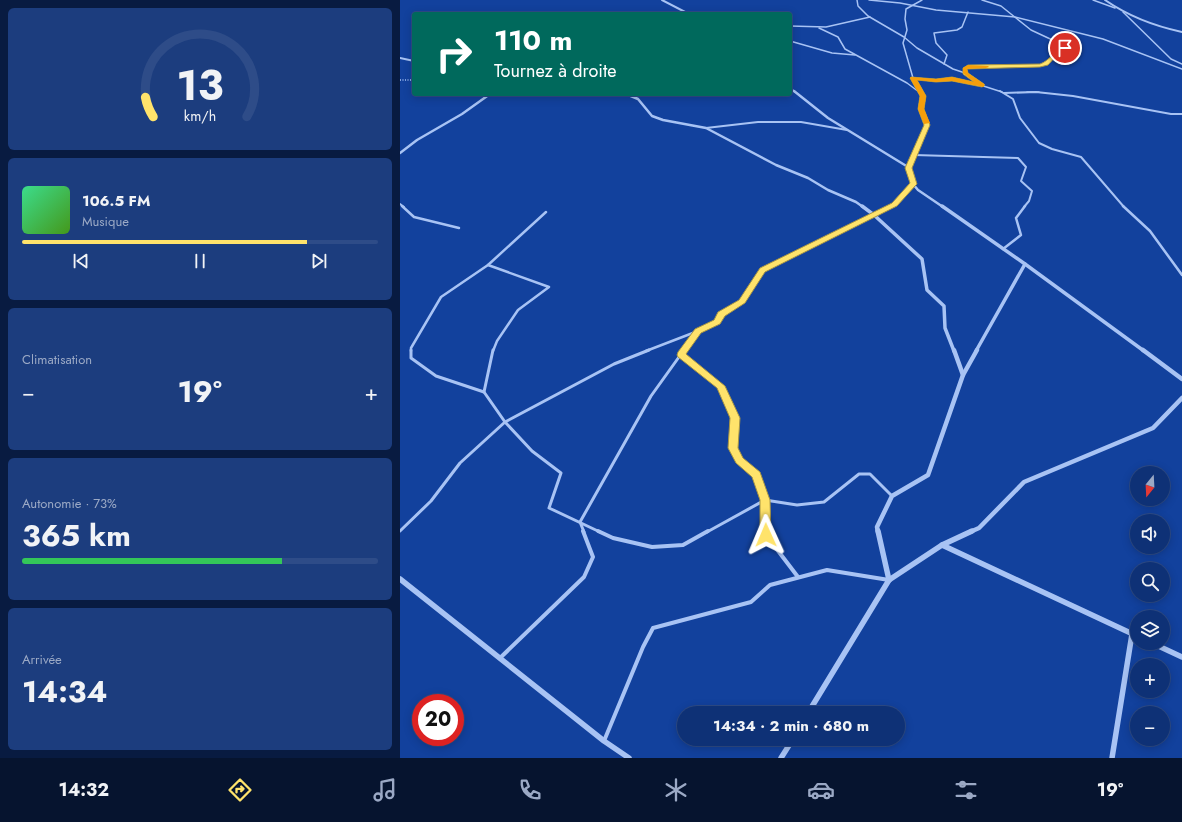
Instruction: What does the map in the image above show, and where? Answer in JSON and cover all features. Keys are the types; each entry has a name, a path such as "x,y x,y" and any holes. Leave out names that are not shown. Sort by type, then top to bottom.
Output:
{"street":[{"path":"662,0 686,12"},
{"path":"1105,0 1123,12 1182,32"},
{"path":"400,58 412,61"},
{"path":"792,90 828,118 908,168 913,184 918,190 1025,264 1182,379"},
{"path":"400,153 418,140 462,114 487,96"},
{"path":"631,96 638,99 652,116 662,120 706,128 776,165 808,178 828,190 856,202 874,215 922,259 927,290 944,306 945,328 963,375"},
{"path":"888,580 877,527 892,496 928,475 963,375 1025,264"},
{"path":"812,706 888,580 942,545 978,528 1024,482 1153,428 1182,398"},
{"path":"942,545 1130,633"},
{"path":"400,579 604,741 628,758"},
{"path":"1112,758 1132,650"},
{"path":"1167,650 1182,657"},
{"path":"781,758 789,746"}],"lane":[{"path":"857,0 858,6 870,17 904,37 917,48 944,64 965,73 982,85"},
{"path":"868,0 911,5 936,10 1015,17 1103,39 1182,69"},
{"path":"908,168 927,125 921,109 923,96 913,78 904,42 904,37 907,30 905,19 906,8 922,0"},
{"path":"965,73 965,69 968,67 1040,65 1046,63 1058,51 1065,49 1061,44 1031,30 1001,6 982,0"},
{"path":"1092,0 1115,8"},
{"path":"944,64 947,55 937,47 933,38 934,33 962,28 968,12"},
{"path":"1123,12 1171,59 1182,64"},
{"path":"792,26 819,28 870,17"},
{"path":"819,28 838,37 845,49 907,83 923,96"},
{"path":"792,42 832,53 856,55"},
{"path":"913,78 936,81 952,79 982,85 1012,99 1020,118 1039,143 1052,149 1081,157 1118,202 1150,231 1182,275"},
{"path":"1004,94 1036,92 1073,96 1171,114 1182,114"},
{"path":"706,128 758,122 801,122 847,130"},
{"path":"914,155 1018,158 1022,160 1026,167 1021,181 1032,191 1029,201 1016,218 1022,235 1003,249"},
{"path":"400,531 431,501 460,463 505,422 614,364 717,322 721,314 742,302 762,270 894,204 913,184"},
{"path":"400,204 414,217 459,228"},
{"path":"546,212 488,265 441,297 411,348 411,358 436,376 484,392 505,422 532,450 561,473 549,508 613,538 652,547 683,545 765,500 797,505 824,502 859,474 870,474 892,496"},
{"path":"484,392 491,357 497,341 518,310 549,287 488,265"},
{"path":"500,658 584,577 593,557 580,522 651,396 698,331"},
{"path":"681,355 720,386 735,418 733,448 739,460 756,475 765,500 766,535 798,577"},
{"path":"604,741 643,647 653,628 751,602 770,584 827,570 888,580"}],"path":[{"path":"400,80 412,80"}],"slow traffic":[{"path":"927,123 921,109 923,96 913,78 936,81 952,79 982,85 965,73 965,69 968,67 986,67"}],"route":[{"path":"766,535 765,500 756,475 739,460 733,448 735,418 720,386 681,355 698,331 717,322 721,314 742,302 762,270 894,204 913,184 908,168 927,125 921,109 923,96 913,78 936,81 952,79 982,85 965,73 965,69 968,67 1040,65 1046,63 1058,51 1065,48"}]}
